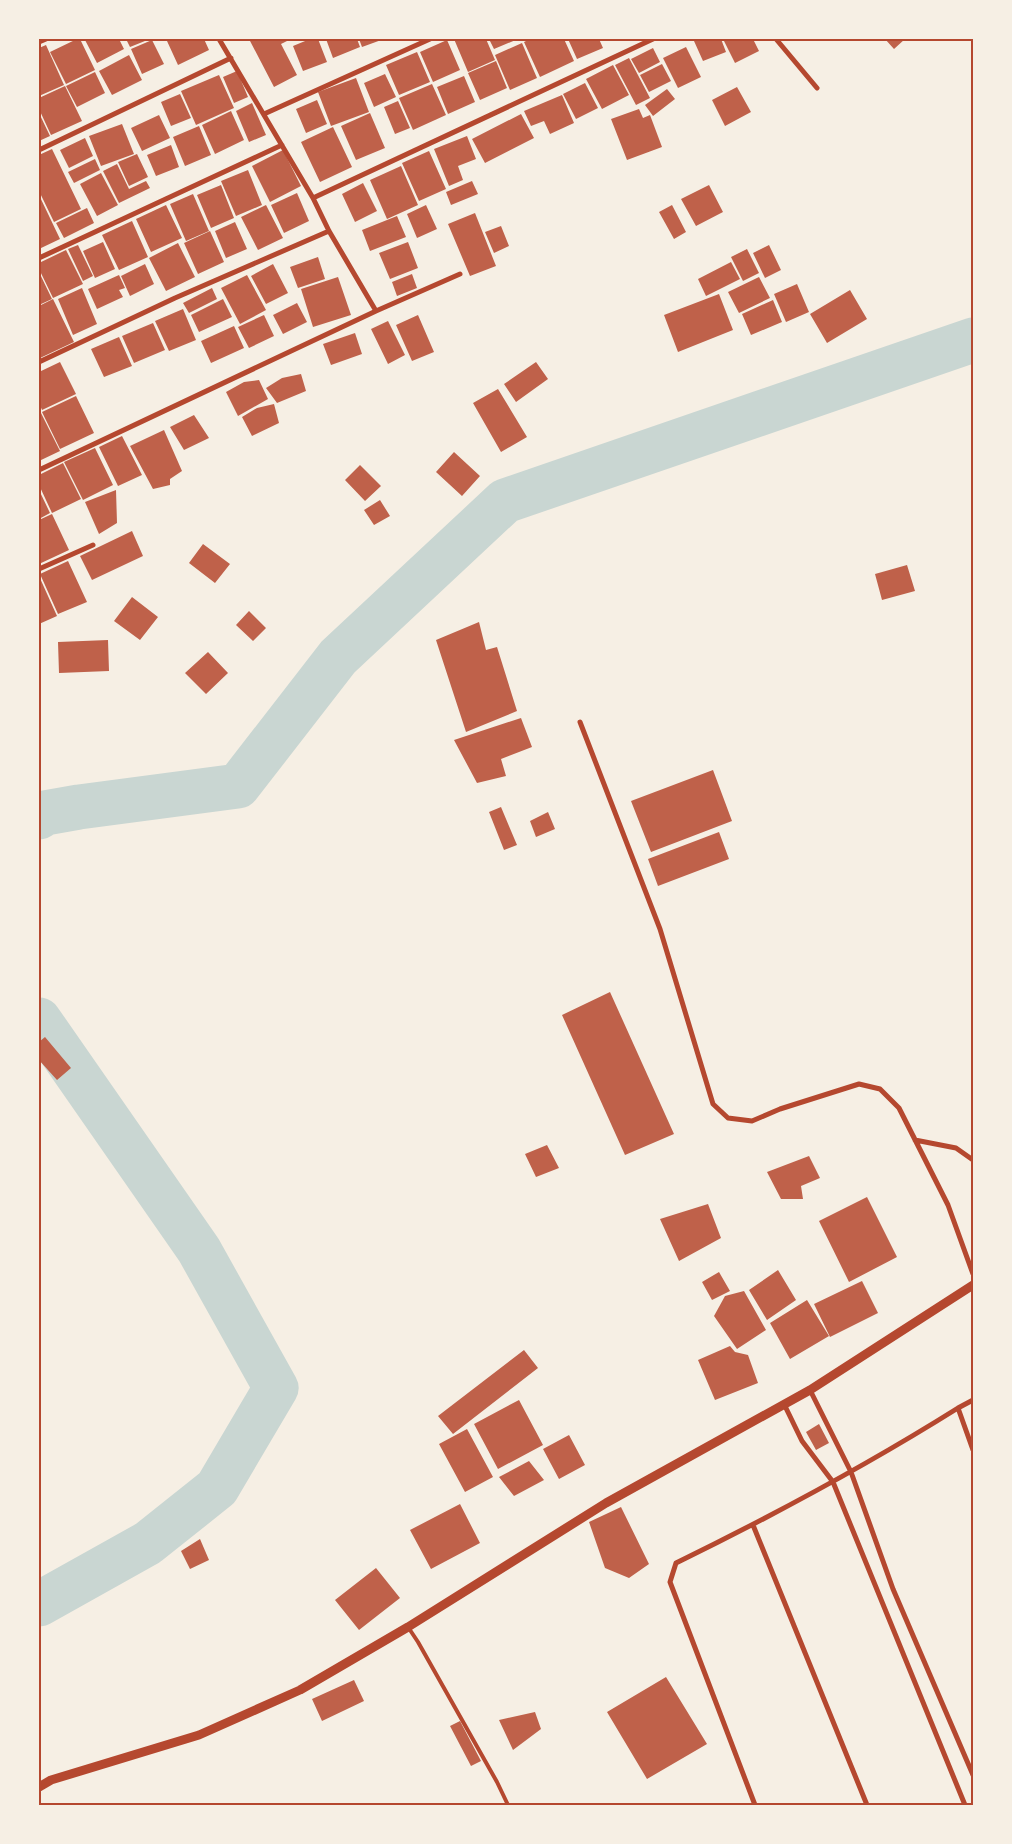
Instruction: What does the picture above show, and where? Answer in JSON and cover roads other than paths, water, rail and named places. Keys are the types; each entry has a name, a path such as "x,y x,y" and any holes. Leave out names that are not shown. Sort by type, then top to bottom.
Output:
{"street":[{"path":"39,42 46,39"},
{"path":"219,39 313,198 329,231 376,311"},
{"path":"264,114 430,39"},
{"path":"313,198 653,39"},
{"path":"776,39 817,88"},
{"path":"39,150 231,58"},
{"path":"39,258 282,145"},
{"path":"39,362 175,298 329,231"},
{"path":"39,470 376,311 460,274"},
{"path":"39,569 93,545"},
{"path":"580,722 660,929 713,1104 728,1118 752,1121 780,1109 859,1084 880,1090 899,1108 948,1205 973,1274"},
{"path":"915,1140 956,1148 973,1160"},
{"path":"39,1787 51,1780 199,1735 300,1690 408,1627 606,1503 810,1390 973,1285"},
{"path":"810,1390 851,1472 893,1589 973,1775"},
{"path":"756,1805 670,1582 676,1563 753,1525 833,1482 973,1400"},
{"path":"784,1404 802,1440 833,1482 965,1805"},
{"path":"958,1408 973,1450"},
{"path":"753,1525 866,1805"}],"lane":[{"path":"408,1627 497,1782 508,1805"}],"waterway":[{"path":"39,817 45,813 79,807 238,786 338,657 505,501 973,340"},
{"path":"39,1020 199,1250 276,1388 217,1488 148,1543 39,1604"}]}
